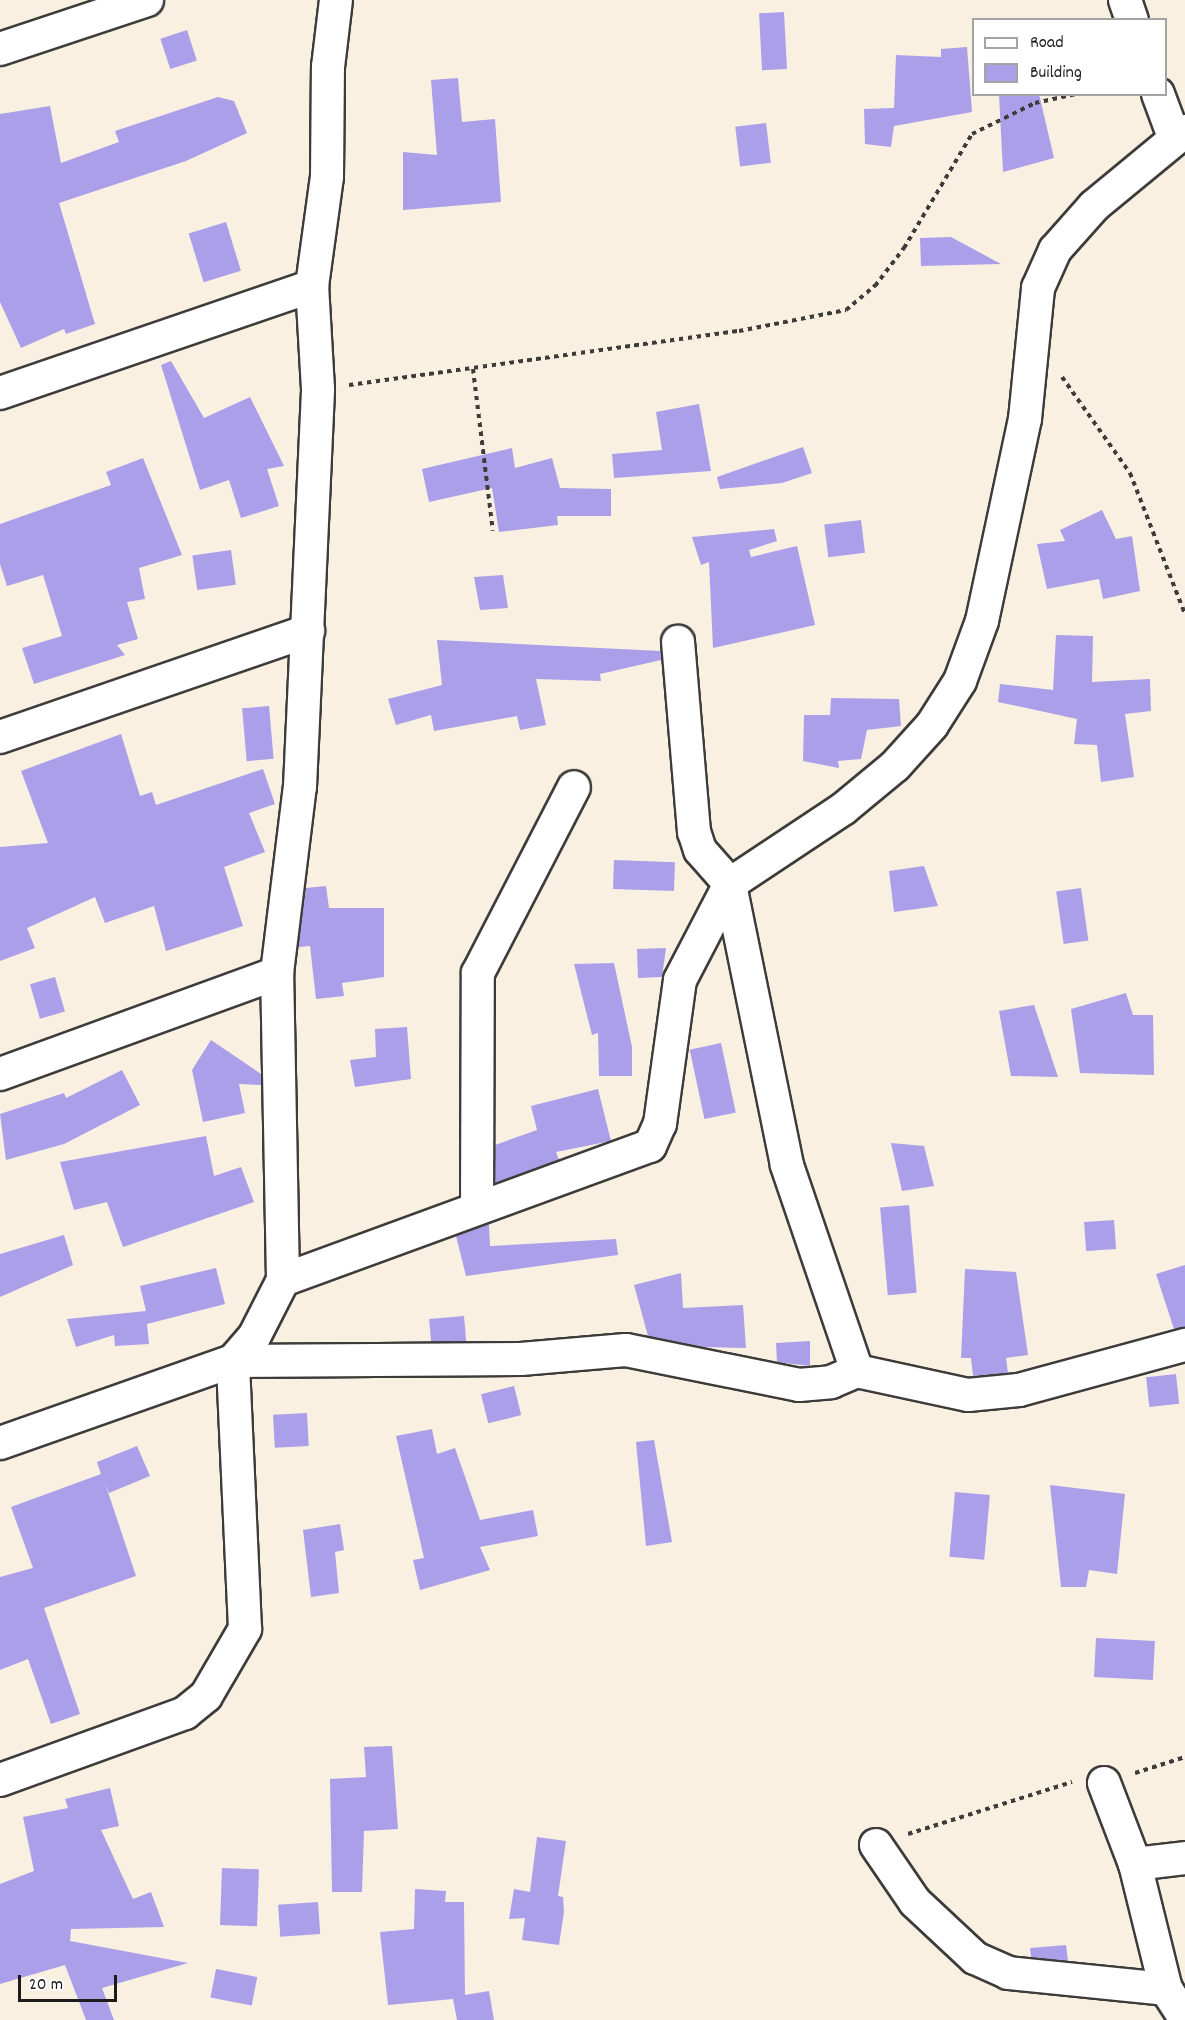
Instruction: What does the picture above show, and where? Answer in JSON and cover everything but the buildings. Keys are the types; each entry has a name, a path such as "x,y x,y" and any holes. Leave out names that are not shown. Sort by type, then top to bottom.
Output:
{"street":[{"path":"0,49 147,0"},
{"path":"0,1780 185,1713 225,1668 245,1629 233,1361 254,1337 283,1280 278,973 300,787 318,389 312,286 327,177 328,67 336,0"},
{"path":"1125,0 1131,18"},
{"path":"283,1280 477,1205 650,1146 660,1124 680,980 730,884 843,809 895,766 932,725 960,681 982,621 1025,419 1030,340 1038,288 1055,250 1094,206 1180,134 1159,96"},
{"path":"0,393 312,286"},
{"path":"0,737 308,631"},
{"path":"678,642 694,832 700,850 730,884 787,1165 857,1371"},
{"path":"477,1205 478,973 574,787"},
{"path":"0,1074 278,973"},
{"path":"0,1443 233,1361 521,1359 626,1350 799,1384 831,1382 857,1371 968,1395 1019,1390 1185,1345"},
{"path":"1104,1783 1135,1864 1166,1989 1185,2018"},
{"path":"876,1845 915,1902 975,1958 1008,1973 1166,1989"},
{"path":"1135,1864 1185,1858"}],"path":[{"path":"318,389 740,331 846,310 875,286 904,248 972,134 1035,104 1068,96"},
{"path":"1030,340 1083,403 1130,473 1185,614"},
{"path":"473,369 493,531"},
{"path":"876,1845 1065,1782 1104,1783 1185,1757"}]}
